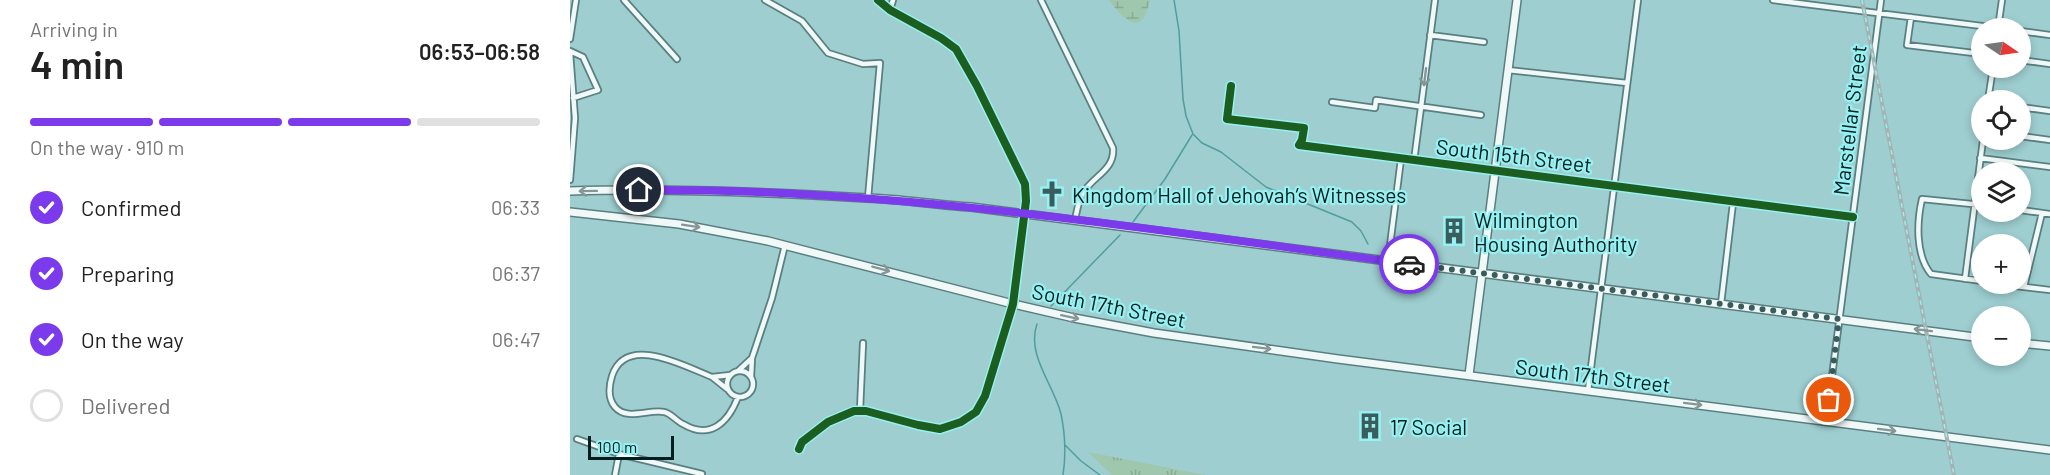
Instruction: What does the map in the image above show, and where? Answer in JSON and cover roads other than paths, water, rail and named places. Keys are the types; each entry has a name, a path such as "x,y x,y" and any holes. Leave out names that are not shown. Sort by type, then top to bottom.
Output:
{"main road":[{"path":"1469,375 1517,0"},
{"path":"570,191 716,190 868,198 971,207 1971,337"},
{"name":"South 17th Street","path":"570,212 679,225 785,245 1013,304 1074,318 1188,338 2050,450"},
{"path":"2031,343 2050,346"}],"street":[{"path":"570,39 576,0"},
{"path":"624,0 677,59"},
{"path":"765,0 802,21 828,53 864,64 880,63 868,198"},
{"path":"799,449 807,438 828,422 843,414 860,410 940,429 951,427 969,418 985,396 1013,304 1027,192 1025,183 963,58 956,49 941,38 890,10 878,0"},
{"path":"890,10 893,0"},
{"path":"1041,0 1114,154 1111,164 1083,193 1075,220"},
{"path":"1414,161 1435,0"},
{"path":"1588,391 1638,0"},
{"path":"1773,0 1971,25"},
{"name":"Marstellar Street","path":"1826,422 1881,0"},
{"path":"1999,18 2002,0"},
{"path":"1911,17 1907,45 1971,53"},
{"path":"2031,32 2050,35"},
{"path":"1430,35 1484,42"},
{"path":"570,180 574,127 570,52 583,57 598,90 573,98"},
{"path":"2031,61 2050,64"},
{"path":"1508,70 1627,83"},
{"name":"South 15th Street","path":"1231,86 1227,119 1304,128 1299,146 1853,217"},
{"path":"1332,102 1375,108 1376,100 1481,115"},
{"path":"2031,108 2050,111"},
{"path":"2031,137 2050,140"},
{"path":"1979,162 1981,150"},
{"path":"1980,158 2050,167"},
{"path":"1388,261 1401,159"},
{"path":"1971,204 1922,199 1920,246 1928,271 1935,275 1971,280"},
{"path":"1721,304 1733,203"},
{"path":"2031,212 2050,214"},
{"path":"2031,258 2042,213"},
{"path":"1965,279 1972,222"},
{"path":"738,397 723,422 705,431 684,425 664,412 624,412 614,405 610,397 611,380 615,370 625,359 645,354 661,357 712,377 731,394 738,397 745,396 753,386 752,358 772,298 785,245"},
{"path":"2031,288 2050,290"},
{"path":"860,410 863,343"},
{"path":"712,377 730,375 752,358"},
{"path":"738,371 745,372 751,377"},
{"path":"727,389 726,382 730,375"},
{"path":"577,439 619,454 702,474"},
{"path":"615,475 619,454"}],"waterway":[{"path":"1174,0 1179,31 1183,99 1193,134 1202,143 1221,152 1266,187 1352,222 1361,231 1368,244"},
{"path":"1133,222 1165,179 1192,135"},
{"path":"1051,306 1120,235"},
{"path":"1037,324 1035,347 1061,414 1065,452 1063,475"},
{"path":"1065,445 1100,475"}],"railway":[{"path":"1862,0 1954,475"}],"place":[{"name":"Kingdom Hall of Jehovah’s Witnesses","path":"1052,194"},
{"name":"Wilmington Housing Authority","path":"1454,231"},
{"name":"17 Social","path":"1370,426"}]}
